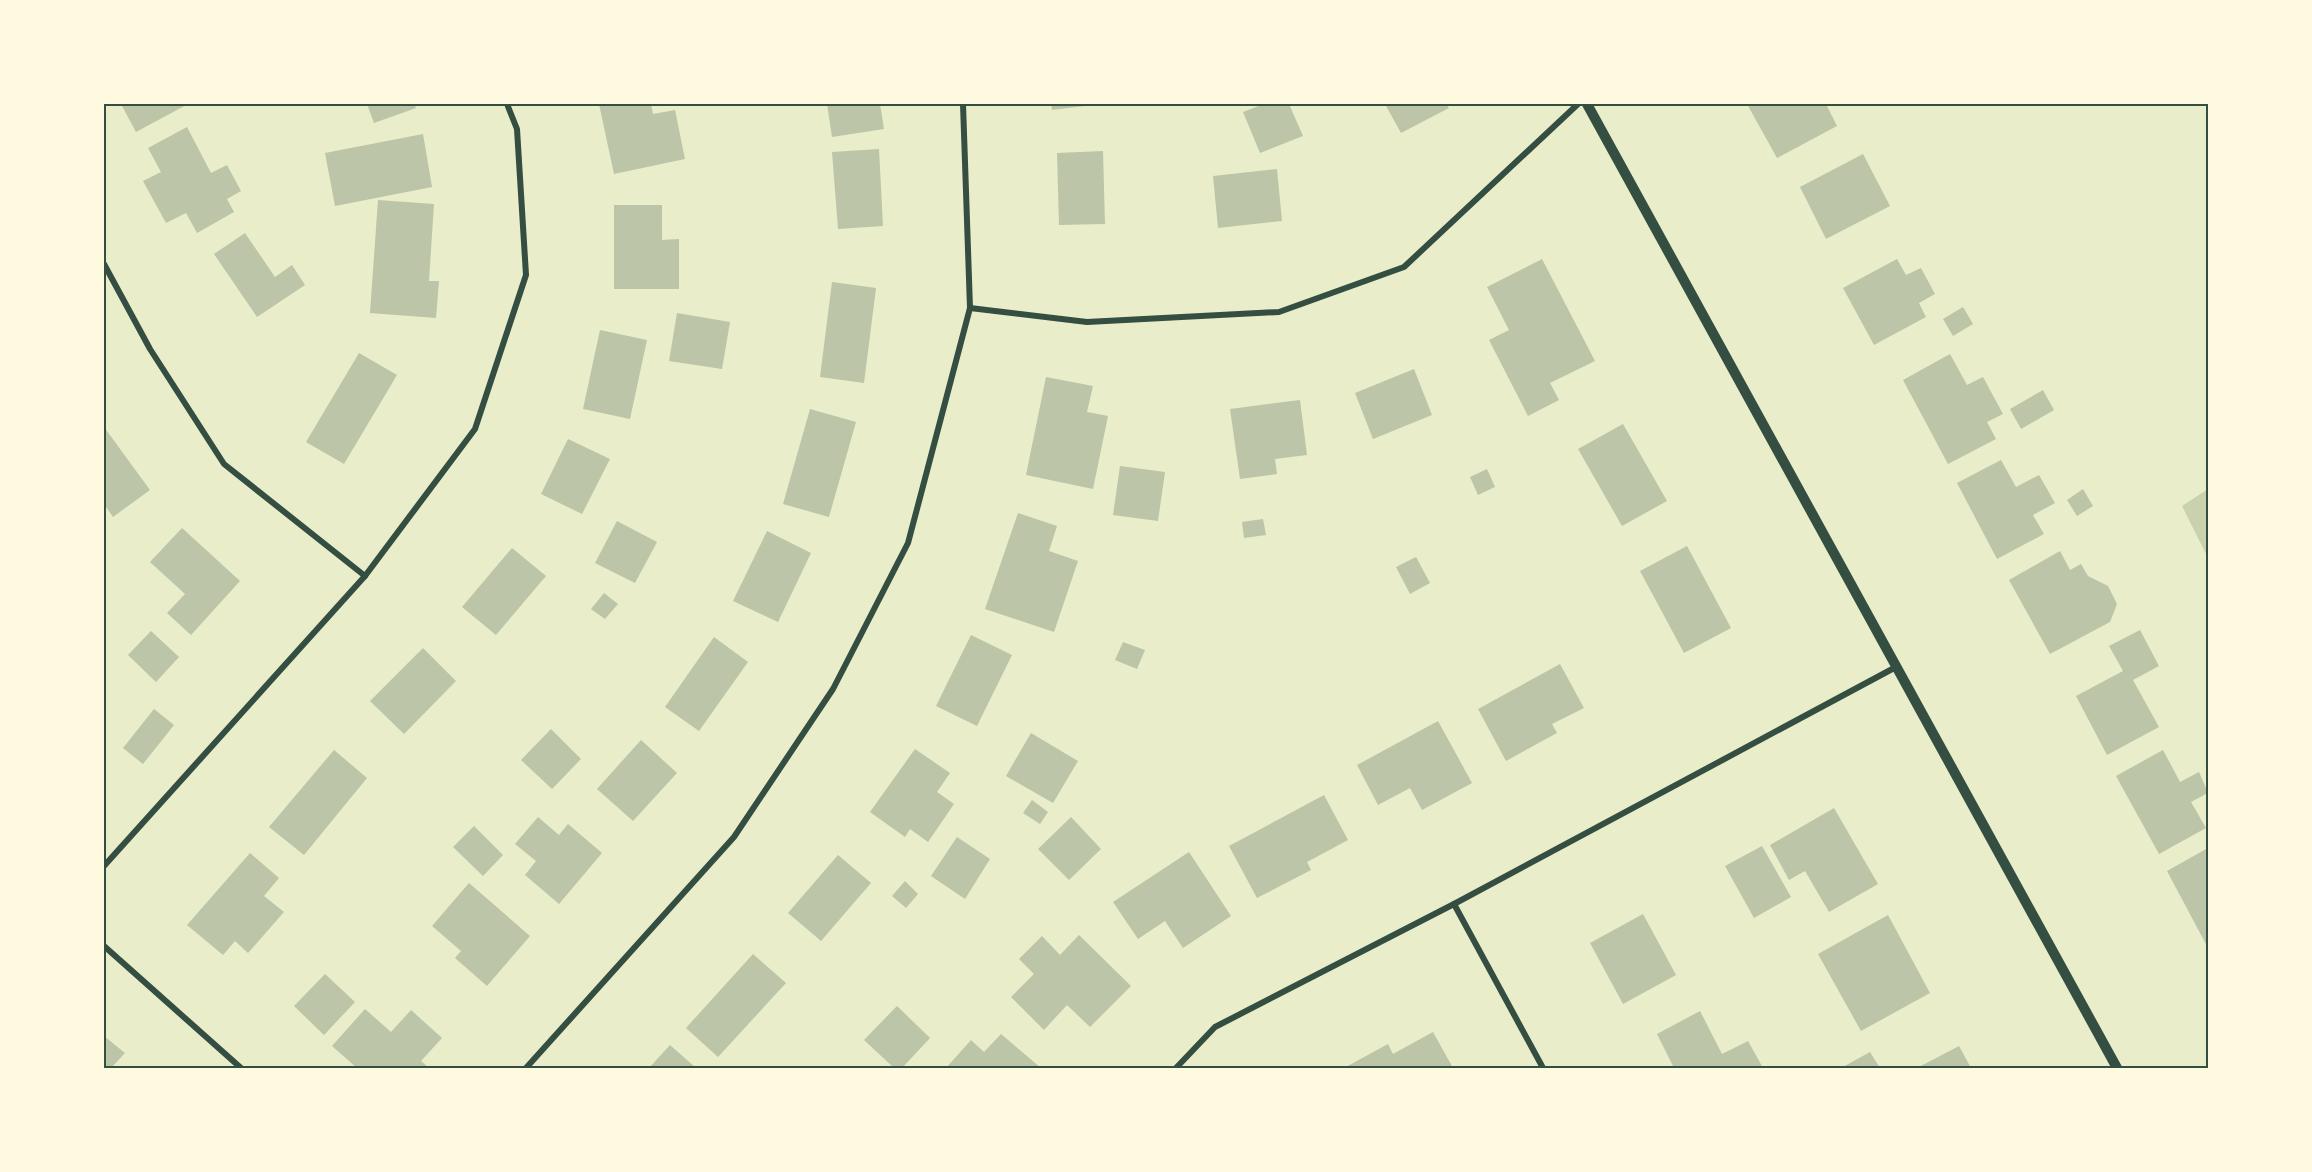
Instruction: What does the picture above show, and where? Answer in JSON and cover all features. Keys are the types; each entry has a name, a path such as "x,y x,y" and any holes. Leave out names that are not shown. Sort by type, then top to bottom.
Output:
{"street":[{"path":"104,866 365,576 475,429 526,275 517,129 507,104"},
{"path":"526,1068 734,837 833,689 908,543 970,308 963,104"},
{"path":"970,308 1087,322 1279,312 1404,267 1578,104"},
{"path":"1587,104 2117,1068"},
{"path":"104,264 150,349 224,464 365,576"},
{"path":"1176,1068 1215,1027 1454,904 1896,667"},
{"path":"1454,904 1543,1068"},
{"path":"104,946 241,1068"}],"green space":[{"path":"2208,489 2208,558 2182,506"}],"building":[{"path":"121,104 188,104 136,132"},
{"path":"367,104 414,104 416,108 374,123"},
{"path":"599,104 651,104 653,114 675,110 685,159 614,174"},
{"path":"827,104 880,104 884,129 832,137"},
{"path":"1051,104 1093,104 1093,105 1052,110"},
{"path":"1264,104 1289,104 1303,136 1260,153 1243,112"},
{"path":"1385,104 1446,104 1449,108 1401,133"},
{"path":"1747,104 1826,104 1837,126 1777,158"},
{"path":"187,127 211,173 227,165 241,191 227,199 234,212 197,233 186,213 166,223 143,181 161,172 148,148"},
{"path":"423,134 432,187 335,206 325,153"},
{"path":"879,149 883,226 838,229 832,152"},
{"path":"1103,151 1105,224 1059,225 1057,153"},
{"path":"1863,154 1890,206 1826,239 1800,187"},
{"path":"1277,169 1282,221 1218,228 1213,176"},
{"path":"378,200 434,204 429,281 439,281 436,318 370,313"},
{"path":"614,205 662,205 662,240 679,239 679,289 614,289"},
{"path":"245,233 275,277 292,265 305,285 257,317 214,254"},
{"path":"1542,259 1595,361 1550,383 1559,400 1528,416 1489,340 1509,330 1487,287"},
{"path":"1897,259 1906,275 1921,268 1935,294 1919,303 1926,317 1874,345 1843,288"},
{"path":"832,282 876,288 864,383 820,377"},
{"path":"1963,307 1973,324 1953,336 1943,319"},
{"path":"677,313 730,322 722,369 669,361"},
{"path":"600,330 647,340 630,419 583,409"},
{"path":"359,353 397,375 344,464 306,442"},
{"path":"1950,354 1967,385 1983,377 2003,414 1987,422 1996,439 1948,464 1903,380"},
{"path":"1414,369 1432,415 1373,439 1355,393"},
{"path":"1046,377 1093,386 1087,412 1108,416 1093,489 1026,475"},
{"path":"2043,390 2054,410 2021,429 2010,409"},
{"path":"1300,400 1307,455 1275,459 1277,474 1240,479 1230,409"},
{"path":"810,409 856,422 829,517 783,504"},
{"path":"1623,424 1667,501 1622,526 1578,449"},
{"path":"104,427 150,490 113,517 104,504"},
{"path":"568,439 610,459 582,514 541,494"},
{"path":"2001,460 2016,487 2039,475 2055,503 2033,515 2044,534 1997,559 1957,483"},
{"path":"1120,466 1165,472 1158,521 1113,515"},
{"path":"1487,469 1495,487 1478,495 1470,477"},
{"path":"2083,489 2093,506 2077,516 2067,500"},
{"path":"1018,513 1057,526 1049,551 1078,561 1054,632 985,609"},
{"path":"1263,519 1266,535 1244,538 1242,522"},
{"path":"617,521 657,542 635,583 595,563"},
{"path":"182,528 240,581 191,635 167,613 185,594 150,562"},
{"path":"767,531 811,553 778,622 733,601"},
{"path":"1687,546 1731,628 1684,653 1640,571"},
{"path":"512,548 546,576 496,635 462,607"},
{"path":"2060,551 2070,570 2081,564 2088,576 2108,586 2117,604 2110,622 2050,654 2009,580"},
{"path":"1416,557 1430,583 1410,594 1396,567"},
{"path":"604,593 618,604 605,619 591,609"},
{"path":"2140,630 2159,666 2133,680 2159,727 2107,755 2076,696 2123,671 2109,646"},
{"path":"151,631 179,657 156,682 128,655"},
{"path":"971,635 1012,655 977,726 936,706"},
{"path":"714,637 748,662 699,731 665,707"},
{"path":"1123,642 1145,650 1137,669 1115,660"},
{"path":"423,648 456,681 404,734 370,701"},
{"path":"1560,664 1584,708 1552,724 1557,733 1506,761 1478,709"},
{"path":"154,709 174,725 143,764 123,748"},
{"path":"1438,721 1472,783 1422,810 1410,788 1378,805 1357,765"},
{"path":"551,729 581,759 552,789 521,760"},
{"path":"1031,733 1078,761 1053,803 1006,776"},
{"path":"641,740 677,773 633,821 597,789"},
{"path":"915,749 950,773 937,792 954,804 928,842 910,829 905,837 870,812"},
{"path":"334,750 367,778 304,855 269,827"},
{"path":"2163,750 2180,782 2199,772 2208,793 2191,802 2206,828 2159,854 2116,776"},
{"path":"1324,795 1348,840 1307,862 1311,870 1257,898 1229,846"},
{"path":"1032,800 1048,812 1040,824 1023,813"},
{"path":"1834,808 1878,884 1829,912 1805,871 1789,880 1770,845"},
{"path":"538,817 559,835 568,824 602,853 559,904 525,875 536,861 515,844"},
{"path":"1071,817 1101,849 1069,880 1038,849"},
{"path":"474,826 503,855 483,876 453,847"},
{"path":"957,837 990,859 965,899 931,876"},
{"path":"1762,846 1791,897 1754,918 1725,866"},
{"path":"2208,848 2208,948 2167,871"},
{"path":"1189,852 1231,916 1183,948 1165,921 1138,939 1113,902"},
{"path":"250,853 279,878 264,896 284,912 248,953 235,941 223,955 187,925"},
{"path":"838,855 871,883 821,941 788,913"},
{"path":"905,881 918,894 906,908 892,896"},
{"path":"469,883 530,936 487,986 455,958 461,951 432,926"},
{"path":"1643,914 1676,975 1623,1004 1590,943"},
{"path":"1888,915 1930,993 1861,1031 1818,954"},
{"path":"1079,935 1131,986 1090,1027 1067,1005 1044,1030 1011,997 1034,974 1019,959 1042,936 1060,955"},
{"path":"753,954 786,983 718,1057 686,1028"},
{"path":"325,974 355,1002 324,1035 294,1006"},
{"path":"897,1006 930,1038 902,1068 894,1068 864,1040"},
{"path":"365,1009 391,1032 411,1010 442,1038 421,1061 429,1068 357,1068 332,1046"},
{"path":"1700,1011 1722,1054 1748,1041 1763,1068 1674,1068 1657,1034"},
{"path":"1433,1032 1453,1068 1344,1068 1388,1044 1393,1054"},
{"path":"1001,1034 1041,1068 946,1068 971,1040 984,1052"},
{"path":"104,1036 125,1053 111,1068 104,1068"},
{"path":"670,1045 696,1068 649,1068"},
{"path":"1959,1046 1971,1068 1917,1068"},
{"path":"1870,1052 1880,1068 1841,1068"}]}
